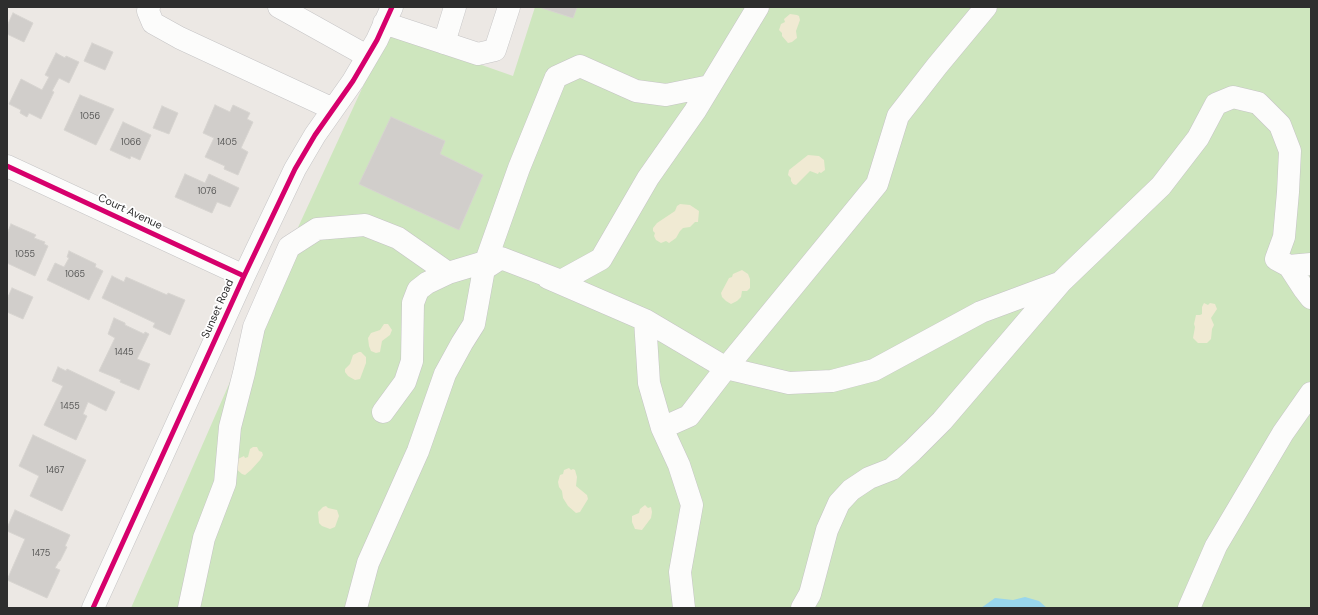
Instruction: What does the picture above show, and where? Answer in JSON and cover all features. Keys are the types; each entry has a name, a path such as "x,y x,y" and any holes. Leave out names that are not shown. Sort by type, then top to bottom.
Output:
{"street":[{"path":"149,7 148,11 153,23 180,38 333,109"},
{"path":"279,7 368,56"},
{"path":"444,43 455,7"},
{"path":"388,15 444,43 478,54 495,50 508,7"},
{"path":"383,412 405,382 412,361 413,303 418,290 427,283 448,274 493,259 561,281 601,259 648,178 695,111 758,7"},
{"path":"662,428 689,416 726,368 877,184 898,116 986,7"},
{"name":"Sunset Road","path":"93,608 244,276 295,168 315,135 353,81 368,56 388,15"},
{"path":"356,608 368,563 418,451 445,374 474,324 484,269 493,259 519,168 556,77 580,66 636,91 666,95 710,86"},
{"path":"802,608 810,594 827,530 839,503 851,490 869,478 892,469 942,421 1061,282 1161,186 1198,138 1216,104 1233,97 1258,103 1280,125 1290,151 1284,237 1276,259 1289,266 1311,298"},
{"name":"Court Avenue","path":"7,166 244,276"},
{"path":"190,608 204,538 225,483 230,427 254,327 289,247 317,229 365,225 398,238 480,296"},
{"path":"493,259 606,302 645,320 726,368 789,383 832,381 874,370 981,312 1061,282"},
{"path":"1289,266 1311,264"},
{"path":"645,320 649,383 662,428 679,464 692,505 680,572 684,608"},
{"path":"1189,608 1216,546 1283,433 1311,393"}],"green space":[{"path":"535,7 1311,7 1311,608 131,608 289,247 388,32 513,76"}],"sand":[{"path":"790,14 799,16 800,20 796,31 797,38 788,43 779,30 781,24 785,22 784,19"},
{"path":"808,155 819,156 824,160 825,170 821,173 819,172 818,174 810,171 796,185 793,184 788,175 789,170"},
{"path":"680,204 690,205 699,211 698,222 695,222 690,227 683,228 676,238 669,243 666,241 661,243 656,240 653,228 657,223 675,211 677,206"},
{"path":"742,270 748,274 750,279 750,288 747,291 742,291 741,297 731,304 722,297 721,293 729,278 732,277 733,274"},
{"path":"1204,303 1208,305 1210,303 1215,304 1217,309 1211,318 1214,325 1211,339 1207,343 1198,343 1193,338 1195,327 1194,324 1196,315 1202,314 1202,307"},
{"path":"384,324 388,324 392,330 390,335 382,341 380,352 376,353 371,351 368,338 371,333 380,330"},
{"path":"359,352 366,357 366,363 360,379 355,380 348,376 345,369 350,364 353,355"},
{"path":"257,447 263,455 251,470 245,475 242,474 235,468 236,460 244,456 245,458 248,457 250,449"},
{"path":"569,468 571,470 575,470 577,477 576,486 587,495 588,499 580,512 576,513 568,506 563,498 558,482 560,475 563,474 564,470"},
{"path":"645,505 648,508 651,507 651,518 642,530 635,529 632,522 632,516 639,513 640,509"},
{"path":"326,506 337,510 339,516 335,527 330,529 319,523 318,512"}],"water":[{"path":"1025,597 1039,601 1047,608 981,608 995,598 1013,600"}],"building":[{"path":"542,7 577,7 573,18"},
{"path":"13,13 33,23 24,42 7,34 7,26"},
{"path":"92,43 113,52 105,70 84,61"},
{"path":"56,53 65,58 66,56 79,62 69,83 59,78 41,119 29,113 27,117 20,113 21,110 9,104 21,79 42,90 49,77 45,75"},
{"path":"80,95 114,109 96,145 64,130"},
{"path":"215,105 230,112 233,105 250,113 247,119 253,122 241,148 248,152 238,175 224,169 225,166 205,157 214,138 203,133"},
{"path":"162,106 178,113 169,134 153,128"},
{"path":"391,117 445,141 440,154 483,175 459,230 359,184"},
{"path":"123,122 151,135 140,160 131,156 130,159 110,150"},
{"path":"185,174 205,183 209,174 239,188 230,207 217,202 212,213 175,197"},
{"path":"11,224 36,235 34,238 45,242 44,244 48,246 35,276 7,263 7,234"},
{"path":"69,251 96,264 95,267 103,271 89,300 47,280 55,263 64,267 69,258 67,257"},
{"path":"112,276 124,282 126,277 167,295 168,293 185,300 170,335 153,327 155,323 102,298"},
{"path":"12,288 33,297 23,319 7,312 7,299"},
{"path":"114,318 144,334 145,332 149,334 137,359 150,364 139,390 120,382 121,380 99,371 115,338 108,334"},
{"path":"58,367 66,371 67,369 115,392 106,411 88,402 83,414 87,416 76,440 44,425 63,386 52,381"},
{"path":"33,435 86,460 62,511 30,496 39,476 19,466"},
{"path":"15,510 70,535 65,546 67,547 55,568 60,570 47,598 7,580 25,539 7,531"}],"cycle path":[{"path":"93,608 244,276 295,169 315,135 353,81 377,40 392,7"},
{"path":"7,166 244,276"}]}
